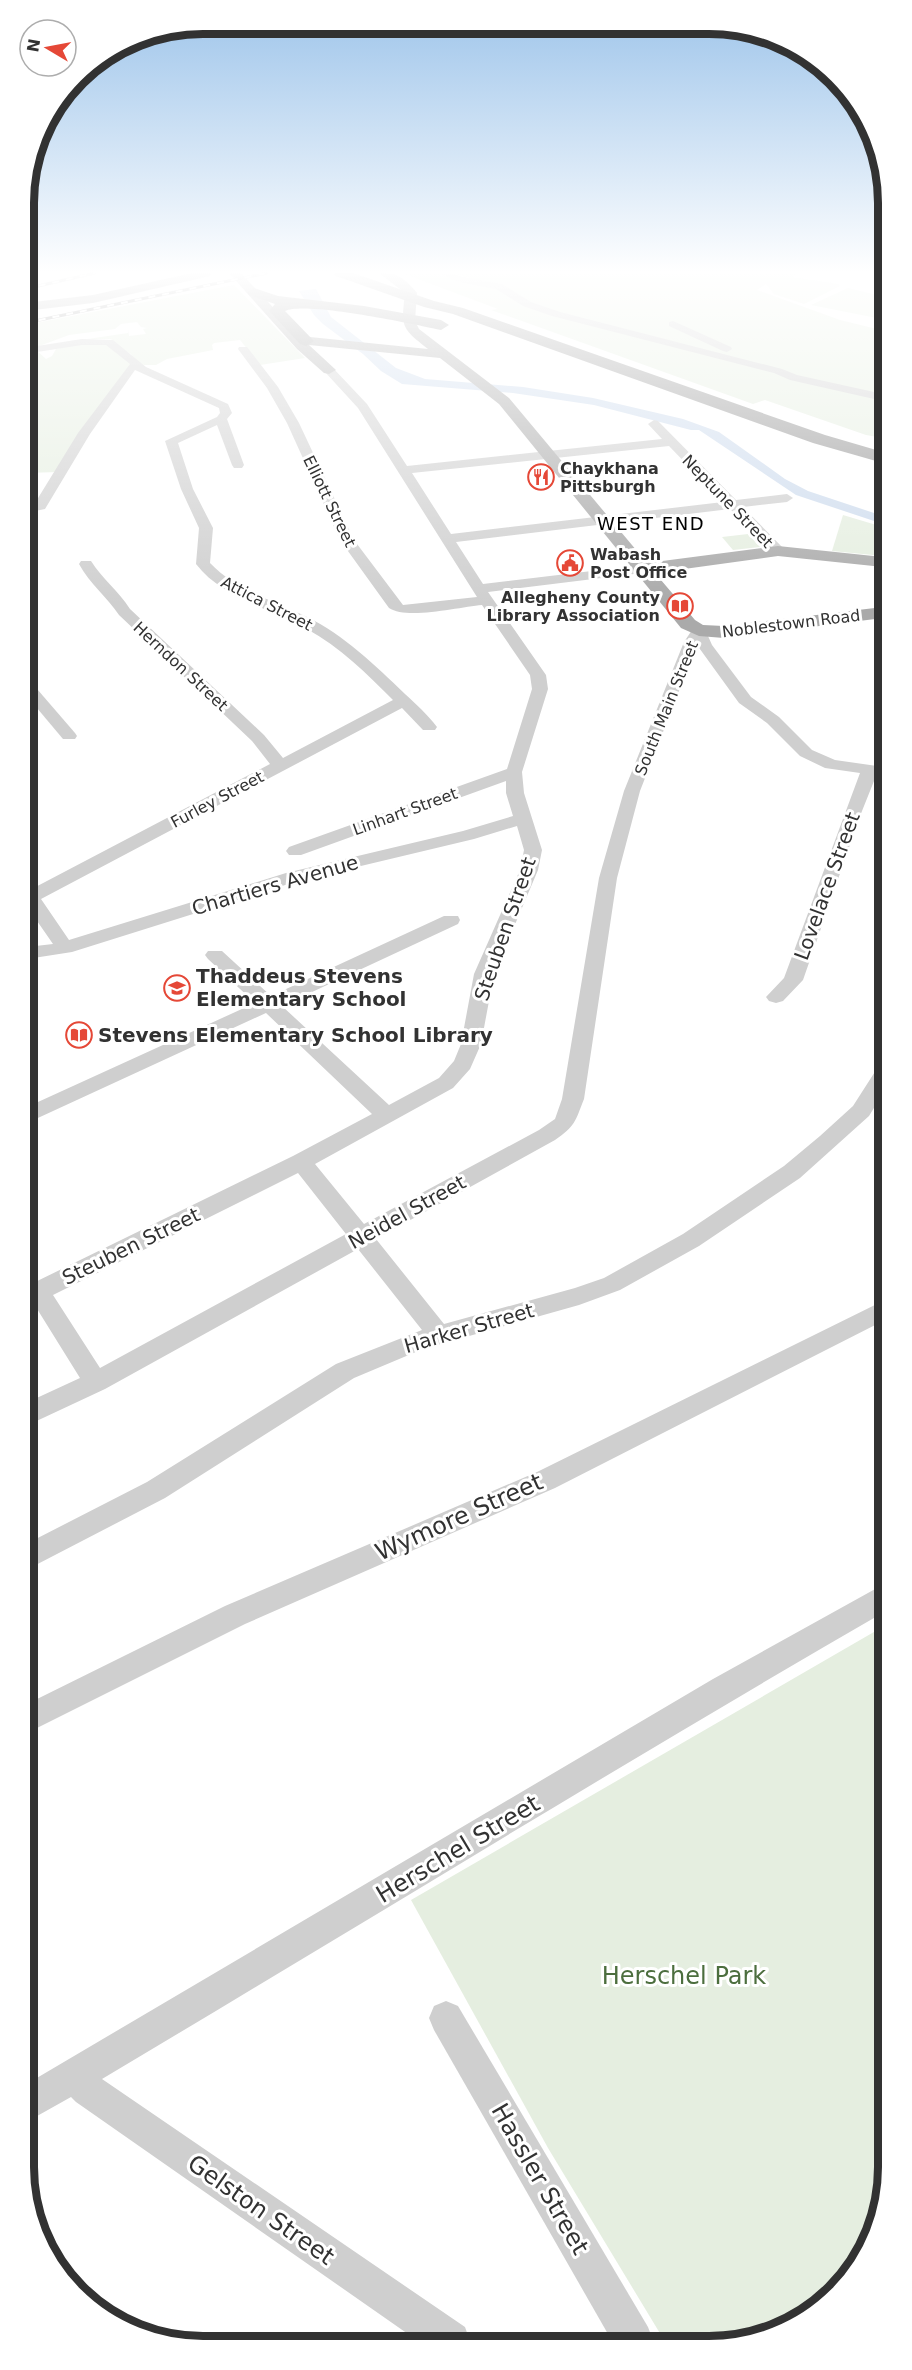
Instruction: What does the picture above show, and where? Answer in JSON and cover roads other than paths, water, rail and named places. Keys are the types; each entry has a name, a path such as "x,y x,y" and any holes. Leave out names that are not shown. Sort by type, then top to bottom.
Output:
{"highway":[{"path":"647,384 811,442 878,462"},
{"path":"663,384 794,430 878,456"},
{"path":"681,384 794,430"}],"main road":[{"name":"South Main Street","path":"483,384 548,454 683,619 699,630"},
{"path":"642,570 778,551 878,561"},
{"name":"Noblestown Road","path":"699,630 732,632 878,614"}],"street":[{"path":"35,507 40,506 84,434 120,384"},
{"path":"176,384 224,406 226,413 221,419 238,465"},
{"name":"Elliott Street","path":"269,384 293,423 347,540 394,604 400,609 410,609 482,594"},
{"name":"Steuben Street","path":"34,1293 301,1162 446,1083 464,1064 471,1044 484,974 529,870 533,850 515,792 514,772 540,689 538,675 482,594 363,406 342,384"},
{"path":"819,384 878,397"},
{"name":"Attica Street","path":"221,419 171,441 187,489 206,528 204,564 213,576 327,635 403,701 429,728"},
{"name":"Neptune Street","path":"654,424 778,551"},
{"path":"404,470 670,442"},
{"path":"447,538 787,498"},
{"name":"Herndon Street","path":"86,564 93,577 115,597 124,612 258,738 280,765"},
{"path":"482,594 642,570"},
{"path":"699,630 705,645 745,700 773,720 806,753 831,764 876,771"},
{"name":"South Main Street","path":"608,878 632,791 691,642 699,630"},
{"path":"35,695 69,736"},
{"name":"Furley Street","path":"35,895 403,701"},
{"name":"Lovelace Street","path":"776,997 793,980 851,816 868,776 876,771"},
{"name":"Linhart Street","path":"295,851 514,772"},
{"name":"Chartiers Avenue","path":"35,952 65,948 292,877 468,835 524,818"},
{"name":"Neidel Street","path":"34,1411 96,1382 239,1301 363,1238 547,1135 564,1123 573,1099 608,878"},
{"name":"Furley Street","path":"35,904 65,948"},
{"path":"35,1109 451,920"},
{"path":"215,955 388,1116"},
{"name":"Harker Street","path":"34,1554 156,1490 345,1371 417,1341 579,1296 612,1284 691,1240 792,1172 861,1111 878,1084"},
{"path":"301,1162 431,1323 438,1336"},
{"path":"34,1296 96,1382"},
{"name":"Wymore Street","path":"34,1715 235,1615 546,1480 877,1313"},
{"name":"Herschel Street","path":"34,2091 76,2075 723,1689 877,1601"},
{"name":"Hassler Street","path":"446,2018 631,2336"},
{"name":"Gelston Street","path":"76,2075 88,2090 444,2336"}],"water":[{"path":"402,384 481,384 523,387 593,398 683,419 719,432 785,479 808,491 878,514 878,522 796,495 699,430 691,430 594,405 513,393"}],"place":[{"name":"Chaykhana Pittsburgh","path":"541,477"},
{"name":"Wabash Post Office","path":"570,563"},
{"name":"Allegheny County Library Association","path":"680,606"},
{"name":"Thaddeus Stevens Elementary School","path":"177,988"},
{"name":"Stevens Elementary School Library","path":"79,1035"}],"district":[{"name":"WEST END","path":"651,524"}],"park label":[{"name":"Herschel Park","path":"684,1976"}]}
